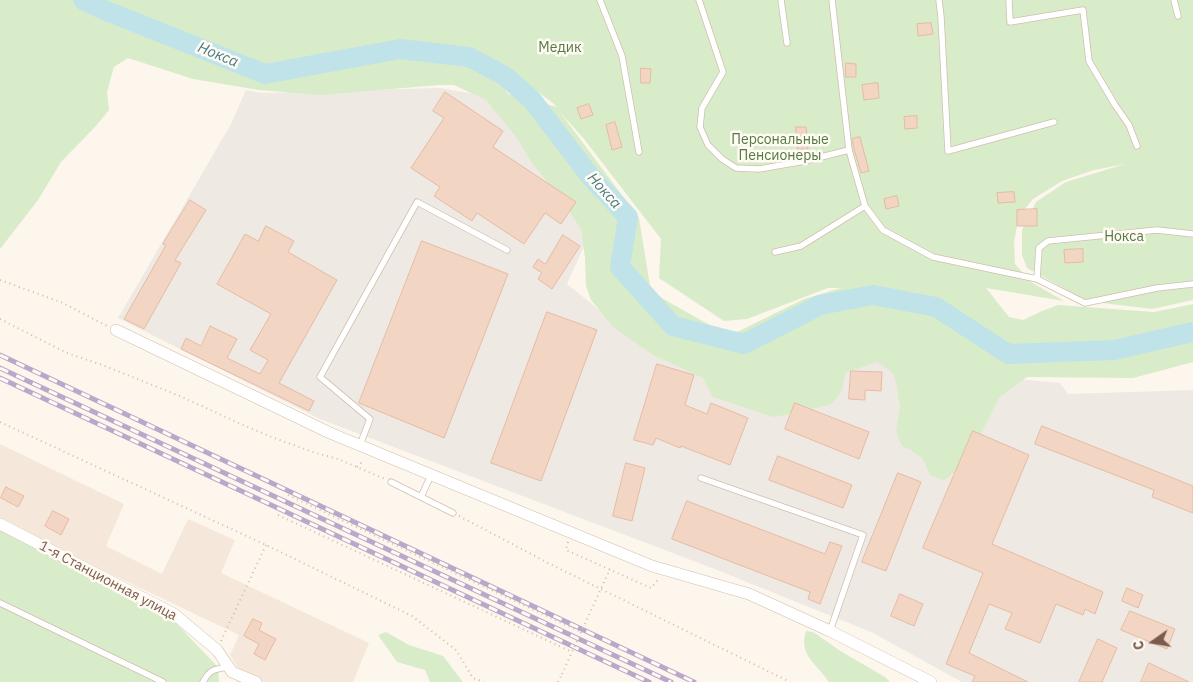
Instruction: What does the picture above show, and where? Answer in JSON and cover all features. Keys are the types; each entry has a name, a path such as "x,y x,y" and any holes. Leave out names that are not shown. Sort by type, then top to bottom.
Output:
{"street":[{"path":"116,330 330,433 652,566 749,594 830,631 930,682"},
{"name":"1-я Станционная улица","path":"0,524 174,614 217,650 229,674"},
{"path":"229,674 256,682"}],"lane":[{"path":"600,0 622,56 639,152"},
{"path":"699,0 723,72 702,108 700,127 708,145 722,159 736,168 758,169 805,161 849,150"},
{"path":"781,0 786,43"},
{"path":"832,0 849,150 865,206 883,230 933,257 1037,280 1085,303 1157,288 1193,284"},
{"path":"939,0 948,151 1054,122"},
{"path":"1009,0 1010,22 1082,10 1089,62 1129,125 1137,146"},
{"path":"1174,0 1178,16"},
{"path":"360,445 370,418 320,377 417,202 507,250"},
{"path":"775,252 801,246 865,206"},
{"path":"1037,280 1039,248 1048,241 1157,230 1193,234"},
{"path":"421,497 431,475"},
{"path":"701,478 863,535 830,631"},
{"path":"391,482 453,513"},
{"path":"0,603 164,682"},
{"path":"203,682 213,669 229,674"}],"path":[{"path":"0,280 63,303 116,330"},
{"path":"0,319 67,353 182,397 283,442 338,459 391,482"},
{"path":"0,422 266,545 412,616 456,650 473,678 484,682"},
{"path":"357,467 364,459"},
{"path":"288,496 581,632"},
{"path":"453,513 552,566 790,682"},
{"path":"278,515 572,652"},
{"path":"217,650 266,545"},
{"path":"566,550 652,588"},
{"path":"558,682 610,570"}],"shaded area":[{"path":"439,88 495,97 594,224 567,284 649,350 878,357 997,377 1060,383 1068,394 1193,390 1193,682 962,682 871,632 712,568 320,419 118,318 231,124 246,90 260,93"},
{"path":"0,444 124,504 106,546 162,574 188,519 235,540 221,573 369,643 353,682 236,682 241,673 230,655 239,635 92,565 0,517"}],"green space":[{"path":"0,0 1193,0 1193,300 1152,309 1087,301 1027,268 1022,255 1022,230 1036,202 1066,182 1125,164 1094,170 1062,181 1033,199 1019,216 1014,242 1015,264 1031,282 1064,301 986,288 1009,317 1023,320 1058,305 1154,312 1193,304 1193,362 1133,378 1027,377 999,398 973,450 959,469 944,480 930,475 923,459 902,446 896,432 900,407 896,382 892,372 877,362 845,373 842,390 832,404 773,417 713,397 703,378 653,355 613,327 591,300 586,286 581,229 556,192 532,163 517,138 486,100 454,85 321,95 259,90 193,79 128,58 114,67 107,92 109,110 61,162 38,200 0,249","holes":["487,60 504,67 557,107 508,94","560,112 584,139 661,239 659,278 724,321 747,319 828,288 841,288 804,299 729,336 651,292 639,218"]},
{"path":"0,530 172,619 218,667 219,682 0,682"},
{"path":"806,631 813,632 890,682 829,682 807,653 804,639"},
{"path":"386,632 409,645 443,656 463,682 430,682 425,670 397,662 378,635"}],"building":[{"path":"931,23 933,34 918,36 917,24"},
{"path":"846,63 856,64 856,77 846,77"},
{"path":"641,68 651,69 650,83 641,83"},
{"path":"878,83 879,98 864,100 862,85"},
{"path":"445,92 503,131 493,147 576,202 561,224 545,213 524,244 477,213 472,221 434,196 440,187 411,168 444,118 433,111"},
{"path":"589,104 593,115 581,119 577,108"},
{"path":"917,116 917,128 905,129 904,117"},
{"path":"615,122 622,147 612,150 606,125"},
{"path":"796,127 806,127 808,149 798,149"},
{"path":"860,137 869,171 861,173 852,139"},
{"path":"1014,192 1015,202 998,203 997,193"},
{"path":"897,196 899,206 886,209 884,199"},
{"path":"190,200 206,210 175,260 181,263 144,329 124,319 166,245 163,244"},
{"path":"1037,209 1037,226 1017,226 1017,210"},
{"path":"266,226 294,241 288,252 337,280 279,383 314,401 309,411 181,349 186,338 201,346 210,326 237,339 227,358 260,374 268,360 250,350 271,314 217,284 245,234 258,241"},
{"path":"563,235 580,246 552,289 538,279 542,273 533,267 538,259 545,264"},
{"path":"422,241 508,274 444,438 359,403"},
{"path":"1083,249 1083,262 1065,263 1064,250"},
{"path":"547,312 597,330 541,481 491,463"},
{"path":"657,364 694,375 685,405 707,414 711,403 748,418 730,465 656,438 653,445 634,440"},
{"path":"851,371 882,372 881,391 865,390 865,400 849,399"},
{"path":"795,403 869,432 859,459 785,429"},
{"path":"1042,426 1193,486 1193,513 1152,497 1154,490 1035,444"},
{"path":"973,431 1029,455 992,544 1103,592 1095,614 1085,609 1083,615 1056,604 1040,643 1005,629 1012,613 989,604 969,653 1028,682 972,682 975,676 946,664 983,573 923,548"},
{"path":"778,456 852,485 843,508 769,480"},
{"path":"626,463 645,468 632,521 613,516"},
{"path":"898,473 921,482 886,571 862,562"},
{"path":"6,487 24,496 18,507 1,498"},
{"path":"687,501 825,554 830,542 842,546 820,604 808,599 810,592 672,539"},
{"path":"53,511 69,519 61,535 45,526"},
{"path":"1127,588 1143,595 1138,608 1122,601"},
{"path":"900,594 923,604 914,626 891,616"},
{"path":"1130,611 1175,629 1167,649 1121,630"},
{"path":"253,619 262,623 259,630 276,639 265,660 254,654 259,644 244,636"},
{"path":"1098,639 1117,648 1102,682 1079,682"},
{"path":"1149,663 1189,682 1141,682"}],"waterway":[{"name":"Нокса","path":"83,0 265,74 400,49 469,57 505,76 532,100 590,176 628,217 620,267 673,326 744,344 820,305 873,295 936,307 1008,354 1114,350 1193,332"}],"railway":[{"path":"0,355 694,682"},
{"path":"0,368 671,682"},
{"path":"0,378 649,682"}],"park label":[{"name":"Медик","path":"560,48"},
{"name":"Персональные Пенсионеры","path":"780,148"}]}
